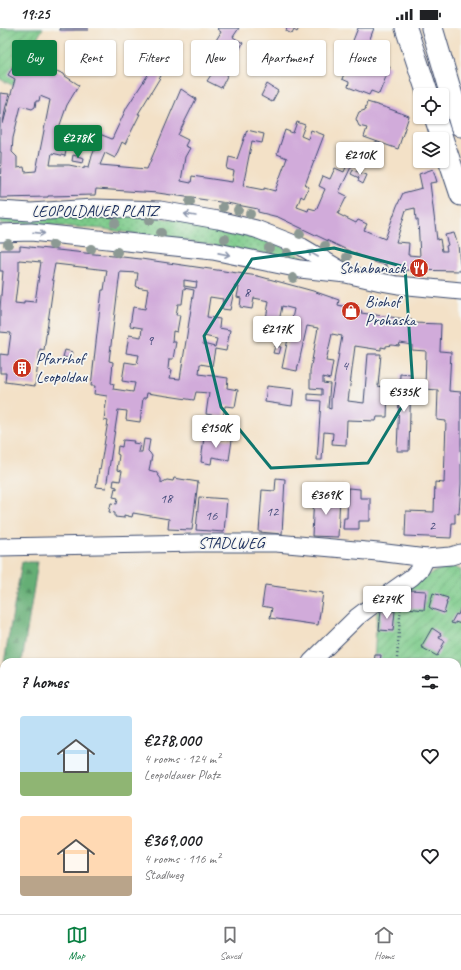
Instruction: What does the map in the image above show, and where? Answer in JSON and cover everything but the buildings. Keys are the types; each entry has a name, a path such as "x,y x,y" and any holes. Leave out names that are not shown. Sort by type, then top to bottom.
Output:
{"main road":[{"path":"406,28 426,88"},
{"path":"432,28 461,126"},
{"path":"437,124 461,195"}],"street":[{"name":"LEOPOLDAUER PLATZ","path":"0,210 31,212 94,208 160,210 218,220 256,229 302,247 346,274"},
{"name":"LEOPOLDAUER PLATZ","path":"0,233 31,232 213,251 300,269 346,274 398,285 461,291"},
{"name":"STADLWEG","path":"0,547 276,543 426,558 451,556 461,553"},
{"path":"314,658 357,617 412,577 421,568 426,558"}],"path":[{"path":"397,658 402,584"}],"highlighted area":[{"path":"334,248 405,267 413,388 368,463 271,468 221,407 204,336 252,259"}],"green space":[{"path":"0,28 43,28 36,40 12,40 12,76 17,76 14,86 0,79"},
{"path":"126,213 245,230 306,258 303,259 103,229 27,224 0,224 0,217"},
{"path":"22,562 38,562 23,658 5,658"},
{"path":"453,567 461,570 461,658 374,658 377,610 422,578 441,569"}],"place":[{"name":"Schabanack","path":"419,268"},
{"name":"Biohof Prohaska","path":"351,311"},
{"name":"Pfarrhof Leopoldau","path":"22,368"}]}
